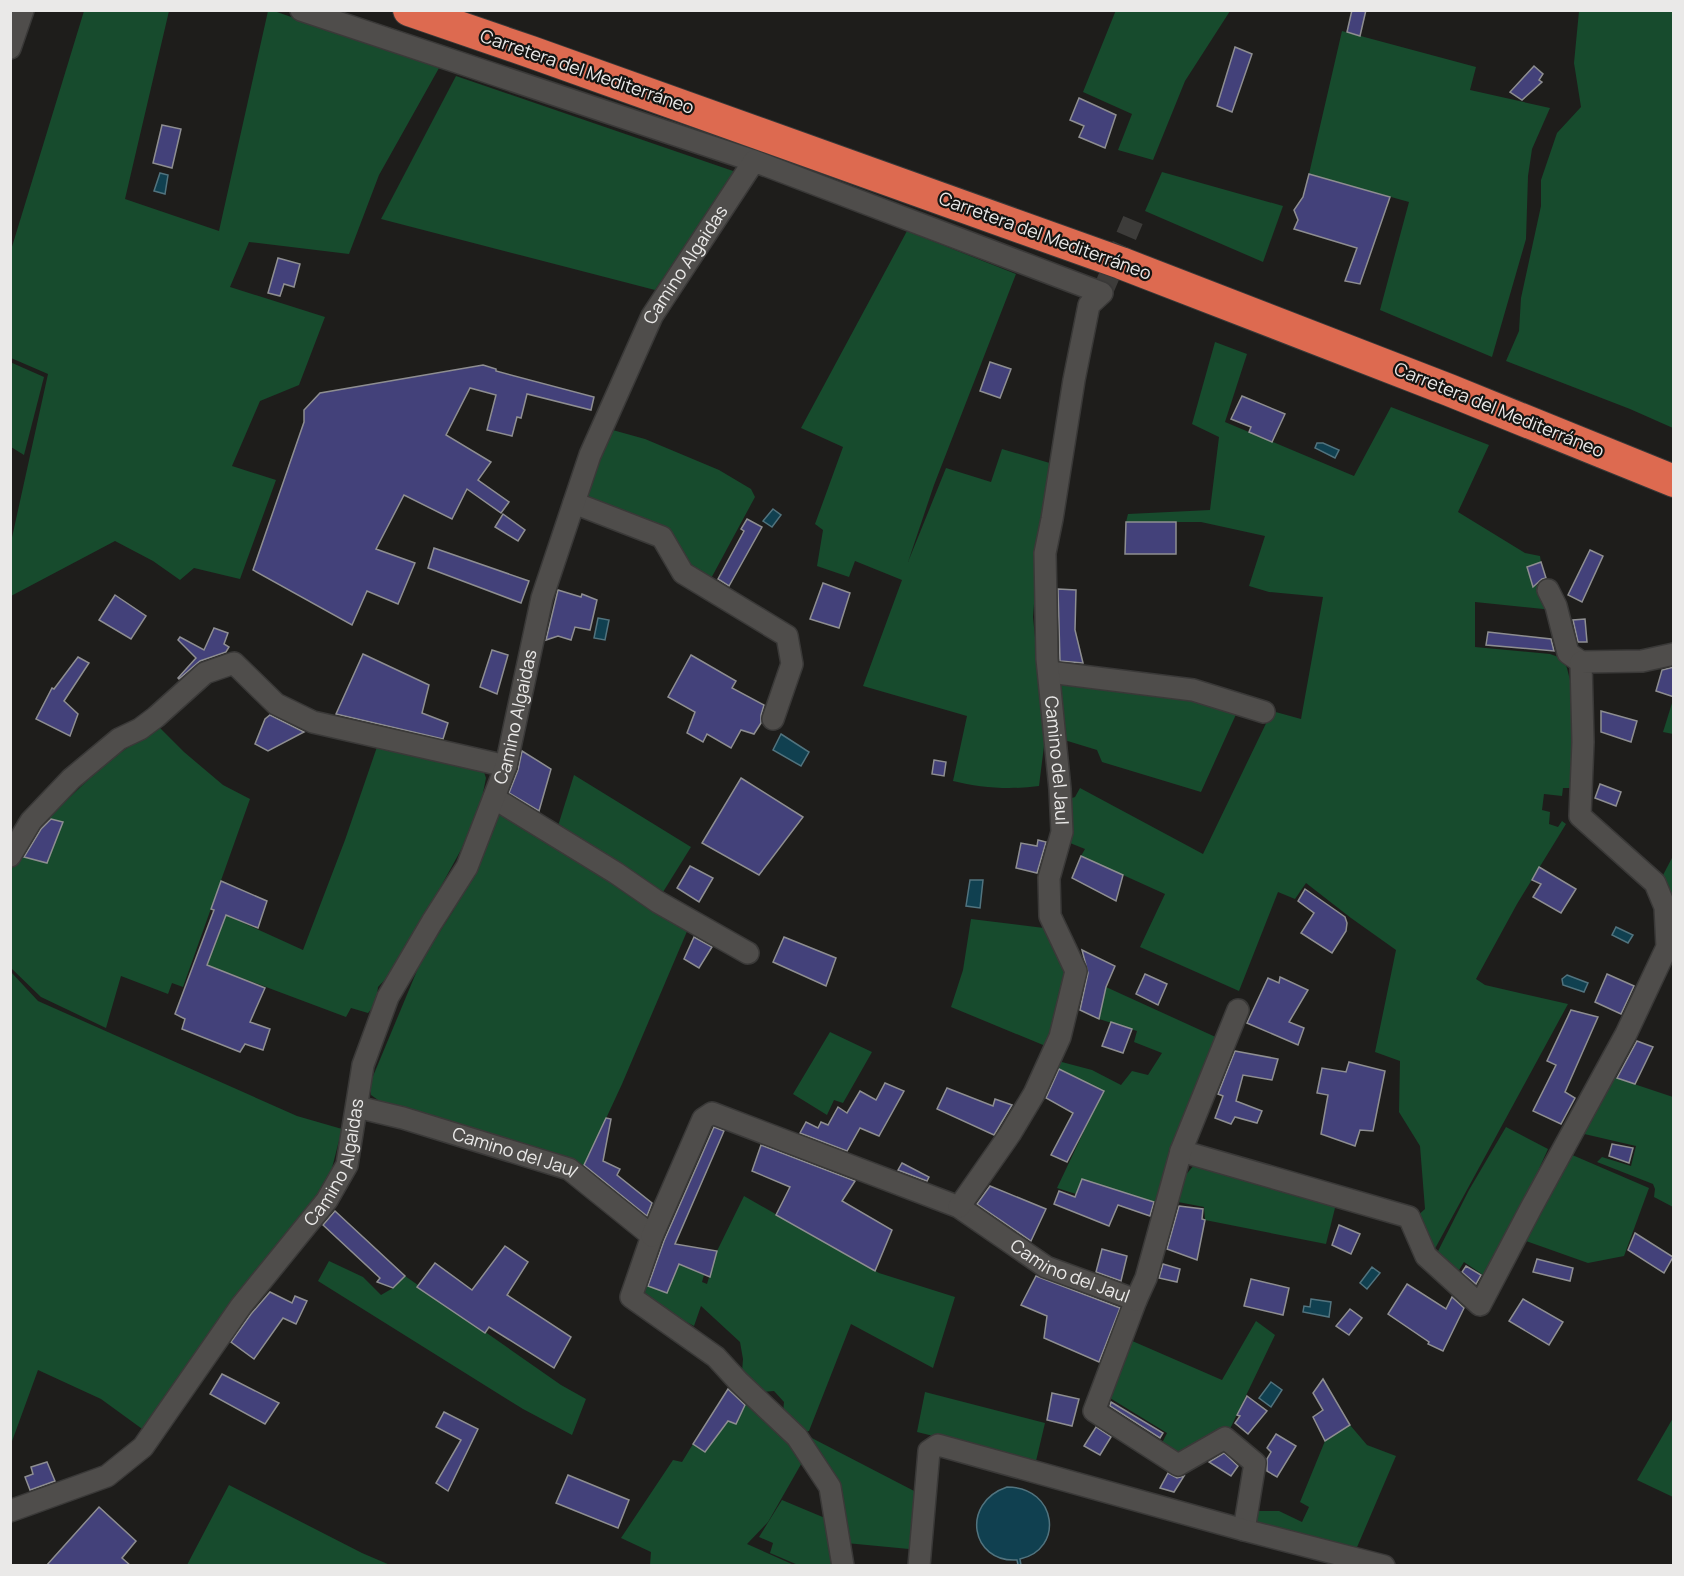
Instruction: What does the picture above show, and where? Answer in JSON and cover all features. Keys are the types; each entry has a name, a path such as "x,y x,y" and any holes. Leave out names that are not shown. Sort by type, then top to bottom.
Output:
{"highway":[{"name":"Carretera del Mediterráneo","path":"410,10 1121,263 1449,390 1674,481"}],"street":[{"path":"10,48 23,10"},
{"path":"301,10 754,161"},
{"name":"Camino del Jaul","path":"754,161 1102,293 1089,305 1045,553 1049,672 1062,832 1049,878 1050,916 1076,971 1060,1037 1034,1094 1010,1134 959,1207"},
{"name":"Camino Algaidas","path":"10,1510 106,1476 142,1447 241,1306 327,1200 347,1165 363,1065 388,997 467,867 506,766 542,598 590,455 652,316 754,161"},
{"path":"574,503 662,537 683,573 787,636 792,664 773,719"},
{"path":"1548,590 1556,606 1568,653 1581,662 1642,661 1674,654"},
{"path":"1181,1151 1409,1217 1426,1256 1480,1305 1530,1208 1626,1034 1666,947 1665,907 1655,883 1580,816 1583,742 1581,662"},
{"path":"10,856 31,821 71,779 119,740 156,717 205,673 234,663 276,704 313,722 506,766"},
{"name":"Camino del Jaul","path":"1049,672 1193,690 1264,712"},
{"path":"494,798 616,873 658,902 748,953"},
{"path":"1136,1300 1146,1278 1181,1151 1239,1010"},
{"name":"Camino del Jaul","path":"357,1107 403,1118 569,1169 652,1236"},
{"name":"Camino del Jaul","path":"843,1566 830,1487 797,1437 738,1382 716,1357 631,1298 652,1236 703,1119 712,1113 959,1207 1047,1268 1136,1300 1094,1412 1178,1465 1225,1438 1255,1463 1244,1530"},
{"path":"919,1566 929,1451 938,1445 1244,1530 1384,1566"}],"green space":[{"path":"1116,10 1230,11 1185,81 1153,160 1118,150 1132,114 1083,92"},
{"path":"84,11 169,11 125,199 219,231 268,11 274,11 439,68 379,175 349,254 249,242 230,287 325,317 299,385 260,401 232,466 276,480 240,579 194,568 180,580 153,561 115,541 11,596 11,542 48,374 11,358 11,250"},
{"path":"1579,11 1673,11 1673,428 1506,361 1519,331 1521,298 1541,206 1541,180 1557,133 1581,107 1574,63"},
{"path":"1342,31 1476,67 1470,90 1550,108 1532,149 1528,176 1526,239 1492,357 1380,310 1409,202 1309,174"},
{"path":"456,76 736,172 655,290 381,219"},
{"path":"1162,172 1283,206 1263,262 1145,211"},
{"path":"907,231 1016,274 934,485 908,562 946,468 991,482 1002,449 1053,464 1037,565 1033,617 1045,738 1039,786 996,788 953,781 967,716 863,686 902,580 855,561 849,577 817,566 823,530 815,524 843,447 801,428"},
{"path":"1215,342 1247,354 1225,422 1354,476 1391,407 1489,445 1458,512 1525,553 1540,556 1541,562 1527,567 1533,586 1541,584 1553,610 1475,602 1475,647 1550,654 1564,659 1569,675 1575,723 1573,788 1563,788 1562,796 1544,794 1542,810 1550,812 1549,824 1558,827 1562,821 1566,824 1517,904 1476,979 1485,985 1568,1004 1431,1256 1416,1217 1425,1209 1420,1146 1399,1112 1400,1061 1375,1052 1396,950 1306,883 1295,899 1278,892 1239,991 1140,947 1165,894 1081,856 1085,849 1070,843 1069,799 1075,797 1080,788 1203,854 1272,711 1301,719 1323,597 1269,592 1249,586 1265,536 1201,522 1126,522 1128,514 1210,510 1219,437 1192,424"},
{"path":"10,362 44,377 24,455 11,447"},
{"path":"609,429 645,439 719,470 751,489 755,497 708,584 587,499 584,488"},
{"path":"1054,678 1189,695 1238,710 1201,792 1102,762 1097,750 1061,739"},
{"path":"1673,700 1673,734 1663,732"},
{"path":"159,727 223,785 250,799 183,987 172,983 168,994 121,976 106,1028 41,997 11,968 10,864 16,854 47,863 62,822 48,818 109,760"},
{"path":"378,744 483,769 486,778 482,798 462,848 396,968 378,987 376,1004 368,1013 351,1008 346,1017 207,965 226,915 303,950 345,840"},
{"path":"574,775 691,847 663,892 558,826"},
{"path":"501,807 688,929 622,1084 584,1166 388,1107 371,1095 371,1081 421,961 453,911"},
{"path":"1673,856 1673,900 1662,877"},
{"path":"971,919 1044,928 1064,966 1068,981 1048,1047 951,1007 963,970"},
{"path":"11,972 38,1001 297,1116 342,1129 332,1168 319,1194 145,1431 101,1399 38,1370 11,1444"},
{"path":"1106,987 1220,1039 1169,1156 1161,1196 1154,1202 1082,1179 1076,1194 1057,1188 1103,1091 1056,1068 1058,1061 1092,1070 1121,1085 1132,1071 1148,1075 1162,1053 1134,1042 1137,1031 1099,1019"},
{"path":"830,1032 872,1052 843,1103 834,1100 827,1115 793,1094"},
{"path":"1610,1076 1673,1097 1673,1207 1654,1197 1653,1184 1597,1162 1602,1157 1631,1166 1636,1146 1580,1133"},
{"path":"1506,1127 1548,1149 1489,1279 1464,1262 1456,1275 1434,1259 1469,1190"},
{"path":"1570,1154 1649,1188 1624,1256 1588,1263 1526,1241"},
{"path":"1195,1164 1336,1204 1326,1244 1205,1220 1204,1207 1178,1202 1184,1177"},
{"path":"744,1196 879,1273 955,1297 933,1368 851,1324 809,1431 803,1432 783,1413 784,1402 774,1391 762,1392 742,1372 743,1359 740,1342 701,1306 694,1326 647,1299 642,1283 667,1292 687,1246 704,1249 697,1272 704,1275 702,1282 707,1284 717,1251"},
{"path":"329,1261 363,1277 381,1295 393,1288 405,1276 561,1385 586,1399 572,1435 523,1409 318,1281"},
{"path":"1256,1321 1275,1335 1229,1431 1178,1458 1159,1449 1167,1433 1105,1395 1130,1340 1222,1380"},
{"path":"925,1392 1045,1423 1036,1461 917,1432"},
{"path":"747,1401 781,1432 804,1459 768,1522 747,1544 794,1565 650,1565 651,1552 621,1538 673,1460 682,1462 693,1444 705,1452 728,1421 736,1424"},
{"path":"1673,1418 1673,1497 1637,1480"},
{"path":"1350,1425 1367,1445 1396,1456 1355,1552 1258,1524 1255,1515 1258,1511 1279,1511 1302,1522 1309,1507 1300,1502 1325,1441"},
{"path":"806,1435 918,1493 909,1549 846,1543"},
{"path":"229,1485 362,1553 390,1565 187,1565"},
{"path":"782,1500 825,1518 831,1565 798,1565 770,1553 773,1543 759,1537"}],"water":[{"path":"160,173 168,175 165,194 154,191"},
{"path":"1317,443 1323,443 1339,450 1335,458 1315,448"},
{"path":"773,509 781,515 772,527 763,521"},
{"path":"598,618 609,620 605,640 594,638"},
{"path":"781,734 809,752 801,766 773,750"},
{"path":"970,880 983,880 980,908 966,906"},
{"path":"1616,927 1633,935 1628,943 1612,935"},
{"path":"1567,975 1588,983 1584,992 1563,985 1562,979"},
{"path":"1372,1267 1380,1273 1367,1289 1360,1283"},
{"path":"1311,1299 1331,1302 1329,1317 1303,1312 1304,1306 1310,1307"},
{"path":"1271,1382 1282,1390 1271,1407 1259,1398"},
{"path":"1007,1487 1024,1490 1037,1497 1045,1507 1049,1520 1049,1532 1044,1544 1034,1553 1020,1559 1021,1565 1018,1565 1017,1560 1001,1558 989,1552 981,1542 977,1531 977,1518 982,1506 992,1495"}],"building":[{"path":"1352,10 1366,10 1360,36 1347,32"},
{"path":"1235,47 1252,54 1232,112 1217,106"},
{"path":"1534,66 1543,74 1539,80 1542,82 1522,100 1510,92"},
{"path":"1079,98 1116,115 1105,148 1079,137 1084,126 1070,120"},
{"path":"162,125 181,129 172,168 153,163"},
{"path":"1309,174 1390,197 1360,284 1345,281 1357,248 1294,229 1298,220 1294,210 1303,197"},
{"path":"278,258 300,264 294,287 284,284 280,296 268,293"},
{"path":"990,362 1011,369 1000,398 980,391"},
{"path":"483,365 496,369 496,371 594,397 591,410 527,394 521,418 517,417 512,436 487,430 496,395 470,388 446,435 491,462 478,480 509,502 501,513 467,489 452,519 404,495 376,549 415,563 398,604 367,591 352,625 253,570 304,422 304,410 320,393"},
{"path":"1242,396 1285,414 1272,442 1249,432 1251,427 1231,419"},
{"path":"503,514 525,530 518,541 495,527"},
{"path":"747,519 762,527 729,586 718,579 744,531 741,529"},
{"path":"1126,522 1176,522 1176,554 1125,554"},
{"path":"434,548 529,581 521,603 428,568"},
{"path":"1590,550 1603,556 1582,602 1568,595"},
{"path":"1541,562 1546,578 1533,587 1527,567"},
{"path":"823,583 850,593 839,628 810,619"},
{"path":"1058,589 1076,590 1075,630 1083,663 1060,661"},
{"path":"558,590 581,597 582,594 597,600 590,630 575,627 571,640 558,636 546,640"},
{"path":"115,595 146,616 131,639 99,620"},
{"path":"1585,619 1587,642 1578,642 1573,620"},
{"path":"214,628 228,633 224,644 229,647 226,652 200,661 179,679 196,658 178,640 180,637 204,650"},
{"path":"1488,632 1551,639 1554,651 1486,645"},
{"path":"492,650 508,655 497,694 480,687"},
{"path":"363,654 429,685 422,713 448,723 443,739 336,714"},
{"path":"691,655 736,681 732,688 764,705 761,723 754,734 741,730 731,748 707,734 703,742 687,733 695,712 668,697"},
{"path":"78,657 89,663 64,701 78,714 70,736 36,719 52,688 54,689"},
{"path":"1674,667 1674,697 1656,691 1662,670"},
{"path":"1601,711 1637,721 1631,742 1601,732"},
{"path":"270,715 304,732 268,751 255,744 265,719"},
{"path":"522,751 551,769 539,811 509,793"},
{"path":"934,760 946,762 944,776 932,774"},
{"path":"741,778 803,817 759,875 702,843"},
{"path":"1600,784 1621,792 1616,806 1595,798"},
{"path":"51,819 63,822 47,863 24,857 41,829"},
{"path":"1038,840 1046,842 1037,873 1016,868 1021,843 1037,846"},
{"path":"1081,856 1123,875 1116,901 1072,878"},
{"path":"690,866 713,878 699,902 677,888"},
{"path":"1539,867 1576,889 1561,913 1533,897 1541,884 1532,880"},
{"path":"221,881 267,901 258,928 226,915 207,965 265,988 250,1022 270,1029 263,1050 245,1044 240,1052 182,1029 185,1019 175,1014 214,910 211,909"},
{"path":"1305,889 1345,917 1346,931 1332,953 1301,933 1314,913 1298,901"},
{"path":"694,937 712,947 699,968 684,959"},
{"path":"784,937 836,958 826,986 773,962"},
{"path":"1082,950 1115,966 1106,987 1099,1019 1080,1010 1088,973"},
{"path":"1145,974 1167,984 1158,1005 1136,994"},
{"path":"1607,974 1634,986 1621,1014 1595,1002"},
{"path":"1280,977 1308,990 1289,1022 1304,1028 1298,1045 1247,1023 1268,978 1279,983"},
{"path":"1571,1010 1598,1017 1565,1092 1575,1098 1561,1124 1533,1111 1556,1065 1547,1061"},
{"path":"1111,1022 1132,1029 1123,1053 1102,1046"},
{"path":"1637,1041 1653,1047 1635,1084 1617,1078"},
{"path":"1235,1051 1278,1059 1272,1080 1243,1075 1236,1101 1262,1111 1257,1123 1235,1117 1231,1124 1215,1118 1223,1096 1218,1094"},
{"path":"1349,1062 1385,1071 1373,1131 1360,1130 1355,1146 1321,1134 1328,1095 1317,1093 1322,1068 1346,1072"},
{"path":"1059,1069 1104,1091 1067,1162 1051,1155 1073,1113 1046,1098"},
{"path":"885,1083 904,1091 879,1136 860,1128 847,1151 800,1133 806,1122 818,1128 821,1122 828,1125 838,1107 847,1113 860,1091 876,1100"},
{"path":"947,1088 993,1106 995,1099 1012,1105 994,1135 937,1109"},
{"path":"606,1118 611,1119 603,1161 620,1169 617,1175 652,1203 647,1216 584,1165"},
{"path":"714,1127 724,1131 675,1244 717,1251 710,1277 679,1264 667,1293 648,1286 664,1241"},
{"path":"1612,1144 1633,1148 1629,1163 1609,1156"},
{"path":"761,1145 855,1181 842,1201 892,1230 875,1271 776,1215 790,1187 752,1171"},
{"path":"902,1163 929,1177 927,1181 898,1170"},
{"path":"1082,1179 1154,1202 1150,1216 1118,1205 1109,1226 1054,1204 1059,1191 1075,1197"},
{"path":"990,1186 1046,1209 1031,1241 977,1204"},
{"path":"1179,1206 1203,1209 1202,1219 1205,1220 1197,1260 1167,1249"},
{"path":"335,1211 405,1276 393,1288 377,1282 380,1278 323,1225"},
{"path":"1339,1225 1360,1234 1351,1254 1332,1245"},
{"path":"1635,1233 1673,1257 1664,1273 1628,1250"},
{"path":"505,1246 528,1262 507,1295 571,1337 554,1368 489,1327 485,1333 417,1287 435,1263 472,1290"},
{"path":"1102,1249 1127,1256 1121,1281 1096,1272"},
{"path":"1537,1259 1573,1268 1570,1281 1533,1272"},
{"path":"1163,1264 1180,1269 1177,1282 1159,1278"},
{"path":"1466,1266 1481,1275 1476,1284 1462,1272"},
{"path":"1036,1276 1120,1308 1099,1362 1044,1338 1047,1316 1021,1305"},
{"path":"1251,1279 1289,1288 1283,1315 1244,1306"},
{"path":"1407,1284 1446,1309 1452,1297 1464,1308 1443,1351 1428,1344 1429,1342 1388,1314"},
{"path":"270,1292 292,1303 295,1296 307,1301 296,1324 283,1318 254,1359 231,1342"},
{"path":"1523,1299 1563,1322 1549,1345 1509,1321"},
{"path":"1350,1309 1362,1318 1349,1335 1336,1326"},
{"path":"222,1374 279,1403 265,1424 210,1394"},
{"path":"1323,1379 1350,1425 1325,1441 1313,1417 1323,1410 1313,1393"},
{"path":"728,1389 745,1405 736,1424 728,1421 705,1452 693,1444"},
{"path":"1052,1393 1079,1399 1072,1426 1047,1420"},
{"path":"1247,1396 1267,1411 1248,1434 1235,1423"},
{"path":"1111,1402 1163,1433 1160,1438 1110,1406"},
{"path":"444,1412 478,1429 448,1491 436,1483 461,1440 436,1427"},
{"path":"1096,1427 1111,1437 1100,1455 1084,1446"},
{"path":"1276,1434 1296,1446 1277,1477 1267,1471 1267,1459 1271,1452 1267,1448"},
{"path":"1224,1453 1238,1466 1231,1476 1209,1462"},
{"path":"47,1462 55,1481 30,1490 25,1477 33,1474 31,1467"},
{"path":"1168,1473 1177,1478 1184,1476 1174,1492 1160,1488"},
{"path":"568,1475 629,1500 618,1528 556,1503"},
{"path":"99,1507 136,1541 122,1558 131,1566 46,1566"}],"tunnel":[{"path":"1102,293 1133,220"}]}
